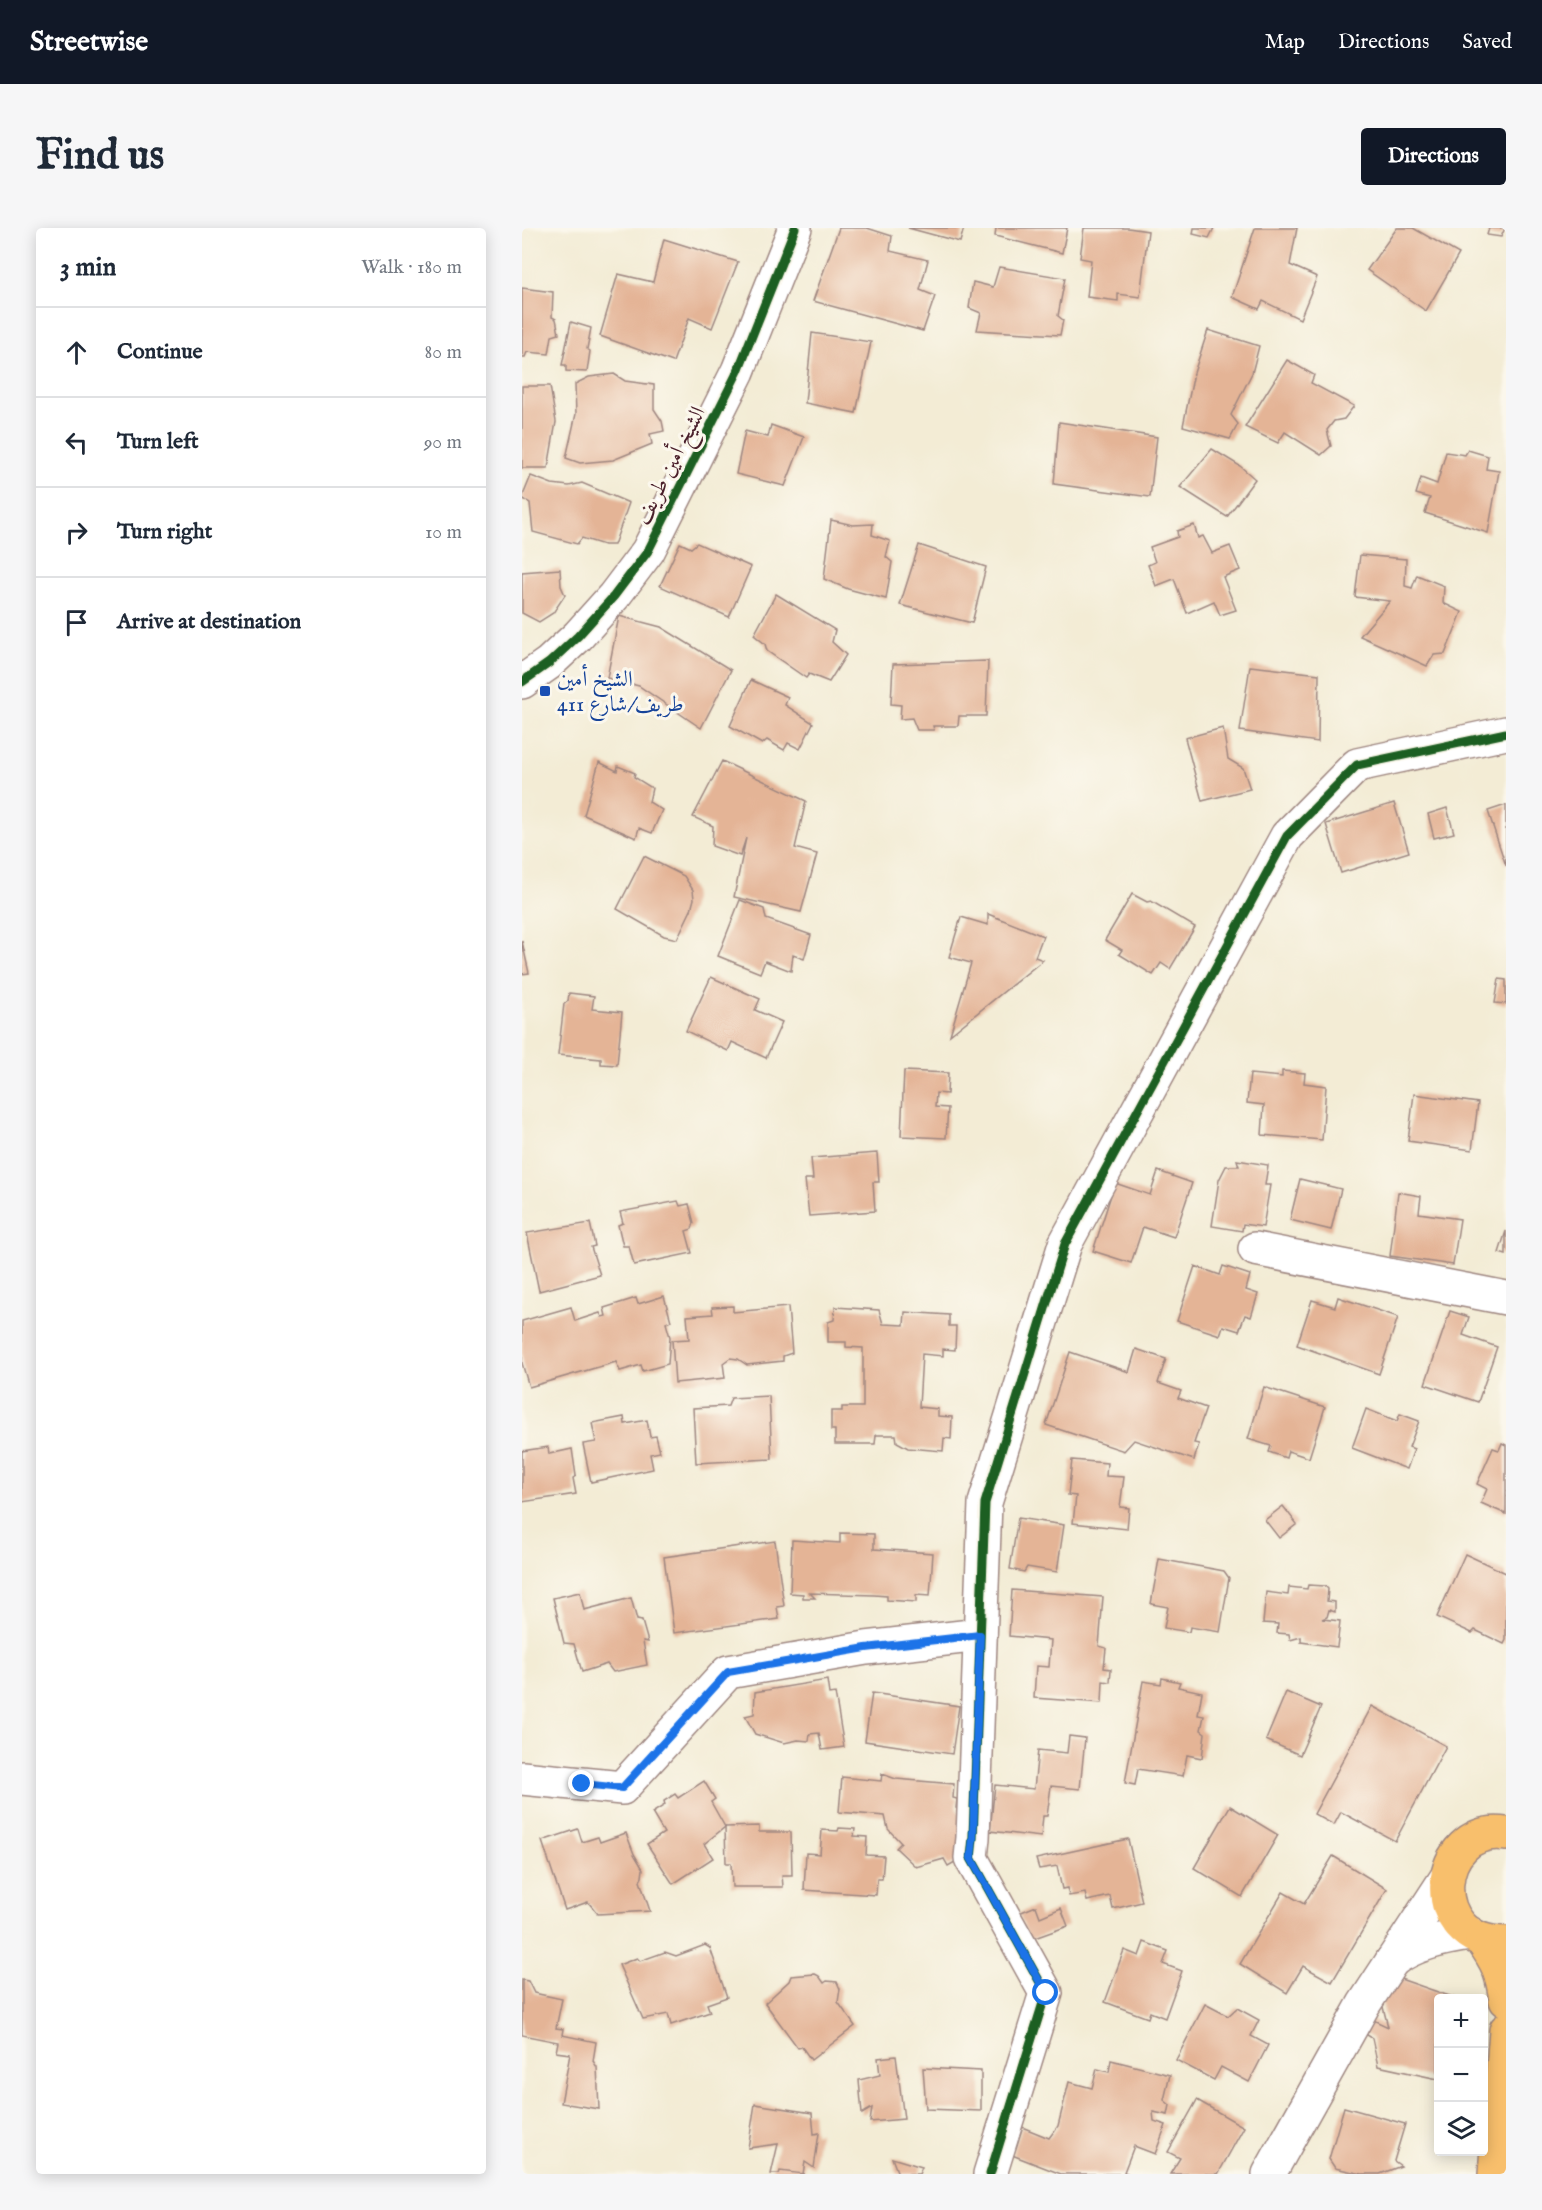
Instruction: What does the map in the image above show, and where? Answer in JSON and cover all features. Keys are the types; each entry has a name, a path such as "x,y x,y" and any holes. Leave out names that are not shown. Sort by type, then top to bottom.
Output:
{"main road":[{"path":"1506,1810 1497,1822 1494,1835 1467,1844 1456,1855 1447,1876 1447,1901 1453,1916 1464,1929 1486,1939 1497,1961 1506,2000"},
{"path":"1495,2174 1506,2030"}],"street":[{"name":"الشيخ أمين طريف","path":"522,682 549,663 578,636 614,596 648,551 738,371 795,228"},
{"path":"990,2174 1046,1993 971,1858 985,1503 1065,1244 1287,836 1357,765 1506,733"},
{"path":"1255,1249 1506,1298"},
{"path":"522,1778 622,1788 728,1672 866,1648 980,1635"},
{"path":"1269,2174 1385,1970 1447,1876"},
{"path":"1385,1970 1393,1960 1411,1949 1448,1937 1486,1939"}],"building":[{"path":"839,228 867,228 892,236 890,251 928,260 920,290 935,296 923,331 813,301"},
{"path":"908,228 964,228 960,242"},
{"path":"996,228 1067,228 1062,253 995,236"},
{"path":"1084,228 1128,228 1148,231 1140,297 1118,294 1118,301 1087,297 1091,260 1080,258"},
{"path":"1194,228 1214,228 1209,238 1193,234"},
{"path":"1255,228 1297,228 1290,265 1317,277 1300,319 1263,301 1259,309 1232,297"},
{"path":"1397,228 1413,228 1459,254 1426,311 1367,270"},
{"path":"1489,228 1505,228 1501,237 1487,235"},
{"path":"664,239 738,262 712,328 689,318 673,362 600,336 618,274 653,282"},
{"path":"999,267 1065,278 1058,316 1063,320 1060,335 977,330 981,313 969,308 973,282 993,287"},
{"path":"522,288 553,292 552,317 556,319 559,334 552,336 549,354 527,352 525,357 522,357"},
{"path":"571,322 591,328 587,349 590,351 587,372 566,371 566,365 562,365"},
{"path":"1208,330 1259,346 1252,373 1231,415 1238,424 1230,439 1183,426 1194,373"},
{"path":"812,333 871,342 856,413 805,403"},
{"path":"1287,360 1314,375 1311,383 1354,406 1344,419 1334,421 1327,430 1331,446 1321,455 1285,432 1278,443 1245,427"},
{"path":"614,374 625,381 654,385 654,409 662,421 664,431 650,434 652,444 613,460 580,463 566,458 576,414 575,384 589,377"},
{"path":"522,386 550,386 556,422 548,468 522,468"},
{"path":"1059,422 1157,437 1150,497 1054,484"},
{"path":"771,425 804,437 785,486 736,474 745,431 768,437"},
{"path":"1212,449 1240,466 1255,479 1227,517 1180,487"},
{"path":"1468,450 1488,456 1486,469 1499,471 1488,533 1425,513 1430,498 1416,494 1421,478 1437,484 1446,452 1465,455"},
{"path":"531,476 552,484 569,486 582,483 629,503 614,545 604,545 582,538 577,544 533,532 530,503 522,498"},
{"path":"831,520 853,525 873,524 872,535 890,541 886,557 892,562 886,599 848,589 824,579"},
{"path":"1194,525 1198,538 1203,536 1212,553 1230,546 1240,570 1223,577 1236,610 1220,615 1214,601 1187,613 1174,579 1156,586 1148,565 1155,562 1150,547 1178,537 1177,531"},
{"path":"680,543 691,548 697,543 751,567 729,617 660,586"},
{"path":"919,545 986,567 972,623 900,605"},
{"path":"1360,555 1406,559 1405,586 1412,588 1417,575 1444,586 1443,603 1462,612 1445,654 1434,655 1427,666 1360,636 1390,601 1355,597"},
{"path":"560,569 561,586 565,595 553,613 539,622 522,613 522,572"},
{"path":"776,594 835,630 832,642 846,655 829,682 809,674 806,678 767,651 765,644 754,635"},
{"path":"619,616 661,627 731,670 701,728 639,686 607,678"},
{"path":"988,661 986,716 959,716 958,726 933,726 934,730 917,730 912,718 900,719 901,705 891,704 893,664"},
{"path":"1250,666 1319,674 1318,742 1240,731"},
{"path":"751,680 788,697 785,705 813,723 800,749 788,743 784,750 767,740 762,744 730,726"},
{"path":"1223,728 1228,759 1243,768 1250,789 1202,801 1185,738"},
{"path":"722,761 806,801 795,848 817,854 801,912 734,897 746,838 740,856 712,846 713,826 693,817"},
{"path":"599,762 617,771 618,766 635,773 634,777 652,788 649,802 662,810 652,833 639,828 636,838 584,815"},
{"path":"1394,803 1409,852 1341,873 1326,824"},
{"path":"1506,805 1506,866 1488,811"},
{"path":"1447,808 1454,833 1434,838 1428,814"},
{"path":"644,856 684,876 693,890 694,899 691,910 677,939 664,936 617,909"},
{"path":"1132,894 1147,902 1151,901 1195,927 1170,969 1161,963 1153,975 1119,954 1122,950 1105,940"},
{"path":"740,900 764,909 766,919 811,935 804,959 793,955 791,971 765,961 760,973 718,956"},
{"path":"988,914 1043,936 1035,957 1043,960 950,1035 971,963 949,957 961,917 988,925"},
{"path":"522,941 529,973 522,974"},
{"path":"711,977 760,999 755,1010 782,1022 766,1058 732,1042 728,1051 686,1031"},
{"path":"1499,979 1506,980 1506,1004 1495,1003"},
{"path":"569,993 594,996 592,1009 622,1012 617,1065 601,1064 601,1059 558,1055 564,1004 568,1001"},
{"path":"904,1071 948,1073 947,1094 936,1093 935,1107 948,1108 946,1138 901,1136"},
{"path":"1282,1071 1305,1073 1304,1083 1326,1086 1322,1140 1262,1135 1264,1105 1247,1103 1250,1074 1282,1077"},
{"path":"1414,1094 1478,1103 1472,1150 1408,1141"},
{"path":"877,1153 879,1182 873,1182 875,1211 809,1216 805,1179 813,1179 811,1158"},
{"path":"1237,1160 1268,1165 1265,1185 1270,1185 1263,1227 1243,1224 1242,1231 1212,1226 1219,1180 1226,1166 1239,1166"},
{"path":"1158,1171 1192,1183 1174,1237 1143,1227 1131,1263 1093,1251 1115,1183 1150,1195"},
{"path":"1300,1179 1341,1189 1331,1230 1290,1220"},
{"path":"1398,1192 1421,1196 1419,1213 1460,1219 1453,1265 1390,1256"},
{"path":"678,1201 680,1206 689,1204 694,1223 692,1229 686,1231 692,1253 634,1265 629,1246 623,1246 618,1225 623,1223 620,1212"},
{"path":"590,1223 595,1246 591,1247 600,1275 539,1291 527,1233"},
{"path":"1506,1231 1506,1255 1499,1253"},
{"path":"1195,1266 1220,1275 1223,1266 1250,1275 1246,1290 1258,1294 1251,1317 1245,1315 1239,1331 1223,1326 1220,1335 1177,1321"},
{"path":"664,1296 671,1321 666,1323 670,1337 668,1364 643,1371 641,1365 620,1371 616,1362 529,1387 522,1363 522,1321 571,1307 575,1321 600,1313 602,1317 606,1316 604,1308 636,1298 638,1304"},
{"path":"1338,1297 1398,1317 1379,1374 1297,1345 1312,1300 1335,1307"},
{"path":"733,1306 733,1312 788,1307 792,1353 783,1356 783,1361 747,1365 738,1359 730,1358 723,1363 725,1378 675,1383 672,1340 689,1339 687,1316 713,1314 712,1307"},
{"path":"835,1307 879,1310 883,1324 904,1325 905,1312 949,1315 949,1326 956,1326 955,1350 943,1349 943,1356 922,1354 919,1407 938,1409 938,1416 952,1417 951,1439 944,1438 943,1451 908,1448 897,1442 896,1435 876,1435 875,1444 835,1444 835,1430 831,1430 831,1411 842,1411 842,1407 863,1407 863,1348 846,1347 846,1342 828,1342 828,1322 834,1320"},
{"path":"1450,1311 1469,1317 1463,1335 1497,1347 1478,1402 1425,1384"},
{"path":"1136,1349 1166,1359 1158,1383 1181,1391 1178,1398 1206,1408 1194,1443 1199,1444 1194,1460 1134,1440 1124,1451 1046,1425 1070,1352 1129,1372"},
{"path":"1264,1387 1325,1407 1309,1458 1288,1451 1286,1458 1269,1452 1271,1446 1248,1439"},
{"path":"769,1396 772,1459 696,1463 693,1408 728,1406 731,1398"},
{"path":"1366,1409 1397,1421 1400,1414 1419,1421 1409,1447 1414,1449 1407,1469 1352,1448"},
{"path":"624,1417 625,1424 647,1420 650,1437 656,1436 660,1452 650,1454 653,1469 591,1482 583,1444 596,1442 592,1423"},
{"path":"1502,1443 1506,1445 1506,1514 1481,1503 1487,1489 1477,1484 1493,1448 1499,1450"},
{"path":"548,1447 549,1454 572,1449 576,1494 522,1502 522,1451"},
{"path":"1072,1460 1107,1463 1106,1476 1124,1477 1120,1507 1129,1508 1127,1529 1073,1523 1076,1496 1068,1495"},
{"path":"1283,1506 1297,1524 1279,1538 1265,1520"},
{"path":"1018,1518 1064,1525 1057,1572 1027,1567 1024,1572 1010,1569"},
{"path":"840,1533 874,1534 874,1549 933,1553 930,1596 916,1595 916,1602 887,1600 887,1596 874,1595 810,1593 815,1598 803,1598 803,1594 790,1593 792,1540 840,1543"},
{"path":"775,1541 784,1606 777,1607 779,1619 674,1633 664,1557"},
{"path":"1465,1554 1506,1573 1506,1640 1504,1644 1475,1630 1472,1633 1437,1617"},
{"path":"1159,1559 1224,1571 1229,1578 1220,1632 1190,1627 1189,1632 1164,1628 1168,1607 1151,1604"},
{"path":"1308,1585 1325,1586 1328,1589 1327,1601 1335,1602 1335,1612 1329,1610 1327,1617 1322,1619 1340,1621 1337,1647 1301,1642 1301,1637 1290,1640 1289,1634 1277,1633 1278,1624 1263,1623 1266,1592 1288,1595 1289,1587 1307,1589"},
{"path":"1012,1590 1103,1597 1099,1646 1106,1648 1104,1668 1111,1669 1110,1682 1103,1681 1102,1703 1034,1698 1036,1666 1049,1667 1051,1640 1009,1636"},
{"path":"580,1592 584,1610 631,1598 637,1620 642,1621 648,1642 643,1641 647,1665 613,1672 607,1664 582,1672 574,1644 564,1643 553,1598"},
{"path":"1162,1678 1180,1682 1178,1687 1202,1692 1198,1715 1204,1716 1201,1730 1205,1733 1202,1758 1187,1755 1183,1776 1138,1769 1135,1785 1125,1783 1143,1681 1161,1684"},
{"path":"827,1680 829,1694 835,1693 844,1747 822,1750 819,1733 810,1734 809,1741 798,1740 784,1743 755,1734 745,1716 754,1714 755,1692"},
{"path":"1286,1692 1321,1707 1300,1755 1266,1740"},
{"path":"872,1693 959,1706 952,1754 865,1741"},
{"path":"1372,1706 1446,1746 1395,1841 1341,1812 1334,1825 1314,1814"},
{"path":"1069,1736 1085,1738 1080,1789 1051,1786 1047,1816 1043,1816 1041,1837 990,1831 995,1785 1034,1789 1038,1750 1067,1753"},
{"path":"882,1774 896,1779 954,1784 953,1798 957,1799 956,1808 964,1819 962,1858 948,1866 944,1859 916,1867 896,1848 901,1843 888,1829 885,1816 839,1812 842,1777 881,1781"},
{"path":"704,1781 715,1799 711,1802 725,1827 704,1844 713,1858 673,1884 647,1844 664,1833 652,1813 665,1805 664,1801 675,1794 678,1798"},
{"path":"1230,1806 1278,1835 1242,1897 1194,1868"},
{"path":"759,1826 759,1832 791,1832 792,1875 782,1875 783,1887 732,1887 731,1863 726,1863 725,1827"},
{"path":"839,1828 855,1829 854,1836 867,1837 866,1855 884,1856 882,1879 877,1879 876,1895 804,1890 806,1853 820,1854 822,1830 838,1831"},
{"path":"578,1829 582,1842 598,1837 600,1842 626,1833 643,1869 640,1881 650,1911 598,1914 588,1902 565,1910 542,1841"},
{"path":"1128,1839 1142,1902 1113,1909 1110,1896 1087,1901 1085,1893 1069,1896 1067,1888 1062,1889 1057,1866 1039,1869 1036,1859"},
{"path":"1333,1856 1387,1889 1332,1982 1303,1966 1287,1993 1240,1964 1283,1892 1304,1904"},
{"path":"1036,1906 1040,1917 1061,1908 1068,1926 1029,1940 1019,1913"},
{"path":"1144,1942 1168,1951 1163,1964 1182,1971 1165,2018 1150,2012 1148,2018 1105,2002 1124,1950 1139,1956"},
{"path":"705,1945 710,1948 727,1997 707,2004 710,2012 671,2025 668,2014 643,2019 619,1965 637,1958 640,1961 665,1952 676,1956"},
{"path":"815,1974 824,1983 837,1982 840,1989 838,2002 855,2026 811,2060 802,2047 798,2048 765,2003 789,1981 791,1976"},
{"path":"1389,1975 1444,1994 1434,1994 1434,2078 1378,2066 1372,2038 1359,2030 1367,2017 1388,2027 1381,1999"},
{"path":"522,1980 528,1981 534,1993 562,1999 556,2028 563,2029 562,2035 596,2042 593,2061 597,2067 599,2109 561,2103 570,2054 556,2052 558,2042 522,2035"},
{"path":"1205,2004 1228,2016 1237,2008 1259,2020 1251,2036 1268,2045 1249,2082 1221,2067 1214,2080 1176,2060"},
{"path":"896,2056 904,2119 870,2122 872,2108 862,2114 859,2080 880,2075 878,2058"},
{"path":"1111,2060 1170,2075 1164,2100 1170,2105 1168,2115 1153,2112 1154,2121 1166,2125 1155,2154 1134,2146 1124,2172 1129,2174 1061,2174 1012,2155 1022,2127 1049,2138 1058,2126 1069,2082 1092,2088 1097,2069 1109,2072"},
{"path":"923,2068 981,2071 981,2111 926,2109"},
{"path":"1197,2100 1244,2127 1218,2174 1170,2174 1180,2158 1168,2152"},
{"path":"755,2104 812,2113 814,2134 819,2133 814,2168 805,2162 803,2174 780,2171 779,2174 771,2174 778,2144 748,2148"},
{"path":"1344,2107 1405,2124 1394,2161 1401,2166 1380,2174 1362,2174 1335,2168 1329,2159"},
{"path":"892,2158 922,2167 919,2174 898,2174"}],"cycle path":[{"path":"522,682 549,663 578,636 614,596 648,551 738,371 795,228"},
{"path":"990,2174 1046,1993 971,1858 985,1503 1065,1244 1287,836 1357,765 1506,733"}],"place":[{"name":"الشيخ أمين طريف/شارع 411","path":"545,691"}],"route":[{"path":"582,1784 622,1788 728,1672 866,1648 980,1635 971,1858 1046,1993"}]}
